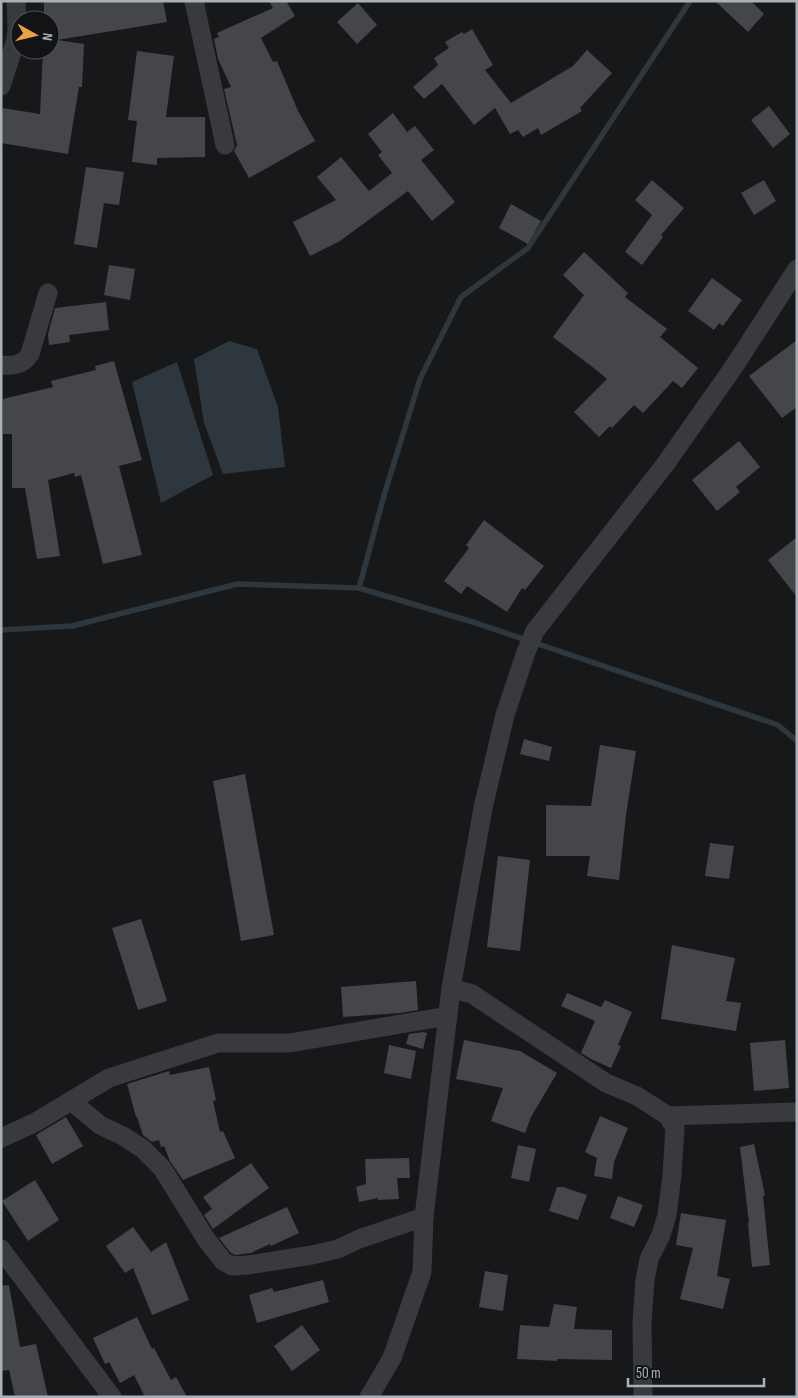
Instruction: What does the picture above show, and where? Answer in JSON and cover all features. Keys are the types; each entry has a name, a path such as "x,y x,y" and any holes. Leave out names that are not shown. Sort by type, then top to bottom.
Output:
{"street":[{"path":"1,86 16,40 16,1"},
{"path":"194,1 225,145"},
{"path":"369,1397 392,1358 422,1272 424,1217 451,988 483,808 505,715 526,652 535,631 664,466 733,368 797,269"},
{"path":"1,365 12,366 25,361 30,354 48,293"},
{"path":"451,988 472,994 606,1083 637,1096 668,1116 675,1128 667,1215 661,1235 649,1259 645,1280 642,1323 643,1397"},
{"path":"1,1138 36,1122 109,1078 218,1043 290,1043 448,1016"},
{"path":"71,1101 100,1124 143,1149 162,1168 206,1239 223,1261 232,1266 248,1266 338,1249 358,1239 424,1217"},
{"path":"668,1116 797,1112"},
{"path":"1,1250 112,1397"}],"shaded area":[{"path":"229,341 257,349 278,407 285,467 223,474 204,423 194,359"},
{"path":"177,362 213,475 161,503 132,382"}],"building":[{"path":"44,1 163,1 167,22 60,40 60,10 44,10"},
{"path":"269,1 286,1 295,16 261,38 273,62 277,61 298,111 315,141 249,178 234,151 237,145 224,89 231,87 218,59 214,39 219,37 217,33 273,8"},
{"path":"715,1 751,1 764,14 748,32"},
{"path":"358,3 377,25 357,44 337,22"},
{"path":"472,29 493,65 485,70 511,103 573,66 587,50 612,73 580,108 582,111 541,135 538,128 523,137 518,130 510,134 495,108 474,125 442,84 424,99 413,87 438,65 434,58 449,48 445,42 462,32 464,34"},
{"path":"60,40 84,44 82,87 79,87 68,154 1,143 3,108 40,114 43,60 60,60"},
{"path":"137,51 174,56 166,117 205,117 205,157 157,158 157,165 132,162 137,121 128,120"},
{"path":"769,106 790,134 773,148 751,120"},
{"path":"393,113 407,132 415,126 434,150 421,160 455,202 432,221 408,191 340,241 310,256 293,222 336,200 317,177 341,157 369,191 392,173 378,155 382,152 368,134"},
{"path":"86,167 124,172 119,205 104,203 97,248 74,244"},
{"path":"652,180 684,208 661,235 663,237 642,265 625,252 652,215 635,200"},
{"path":"764,180 776,201 754,215 741,193"},
{"path":"511,204 541,221 528,244 499,228"},
{"path":"584,252 628,293 625,297 667,329 660,337 698,368 682,388 673,381 643,413 634,405 612,428 610,426 599,437 574,412 607,379 553,337 584,295 563,275"},
{"path":"109,265 135,269 130,300 104,295"},
{"path":"712,278 742,300 723,326 719,323 714,330 688,311"},
{"path":"106,302 109,330 69,335 70,342 49,345 48,334 55,308"},
{"path":"797,340 797,407 782,418 749,376"},
{"path":"114,361 142,460 119,466 142,555 103,564 81,475 75,477 74,473 48,480 60,556 37,559 25,488 12,488 12,434 3,434 3,399 53,387 51,381 96,370 95,366"},
{"path":"739,441 760,467 736,487 740,492 717,511 692,480"},
{"path":"484,520 544,566 525,590 522,588 507,612 467,586 461,594 444,581 469,548 466,545"},
{"path":"797,537 797,597 768,560"},
{"path":"524,739 552,747 549,761 520,754"},
{"path":"600,745 636,751 626,815 619,880 587,876 590,856 546,856 546,805 591,806"},
{"path":"245,774 274,935 241,941 213,781"},
{"path":"710,843 734,846 729,879 705,876"},
{"path":"498,856 530,860 520,951 487,947"},
{"path":"141,919 167,1001 138,1010 112,928"},
{"path":"672,945 735,958 726,1001 741,1003 736,1031 661,1019"},
{"path":"416,981 418,1010 343,1017 341,987"},
{"path":"567,993 601,1007 605,1000 632,1012 618,1045 621,1046 611,1068 581,1053 595,1021 561,1006"},
{"path":"427,1033 423,1049 406,1044 409,1034"},
{"path":"464,1040 520,1051 557,1073 531,1117 525,1133 491,1121 503,1088 456,1079"},
{"path":"785,1040 789,1088 754,1091 750,1043"},
{"path":"389,1045 416,1051 411,1079 384,1073"},
{"path":"209,1067 216,1100 213,1101 220,1132 223,1131 235,1158 183,1180 170,1161 164,1146 161,1147 159,1140 152,1142 143,1135 127,1084 169,1071 170,1075"},
{"path":"600,1116 628,1128 614,1162 612,1179 594,1176 597,1158 585,1152"},
{"path":"66,1117 83,1146 52,1164 36,1135"},
{"path":"754,1144 765,1195 763,1196 770,1265 752,1267 740,1147"},
{"path":"518,1145 536,1149 529,1182 511,1178"},
{"path":"409,1158 410,1178 397,1178 399,1199 378,1200 378,1198 359,1202 356,1187 366,1184 365,1159"},
{"path":"251,1163 269,1188 213,1229 204,1215 212,1209 203,1197"},
{"path":"35,1180 59,1220 28,1241 2,1201"},
{"path":"557,1187 563,1187 587,1195 578,1220 549,1211"},
{"path":"618,1196 643,1205 634,1227 610,1218"},
{"path":"287,1207 299,1233 271,1246 270,1244 251,1253 235,1255 230,1252 219,1238"},
{"path":"681,1213 726,1220 717,1276 730,1279 723,1309 680,1299 693,1248 676,1245"},
{"path":"133,1227 151,1252 166,1242 189,1300 152,1315 133,1268 125,1273 106,1246"},
{"path":"485,1271 508,1275 503,1311 479,1307"},
{"path":"323,1280 329,1302 257,1323 249,1295 272,1288 274,1292"},
{"path":"9,1285 20,1347 36,1344 48,1397 15,1397 9,1370 1,1371 1,1286"},
{"path":"554,1304 577,1307 574,1329 612,1330 612,1360 557,1359 557,1361 517,1359 520,1325 549,1327"},
{"path":"137,1317 152,1349 154,1348 171,1380 176,1377 187,1397 145,1397 134,1375 120,1383 109,1362 105,1364 93,1338"},
{"path":"302,1325 320,1350 292,1371 274,1346"}],"waterway":[{"path":"359,588 385,492 420,379 461,297 528,248 690,1"},
{"path":"1,630 72,626 237,584 359,588 476,623 778,725 797,741"}]}
